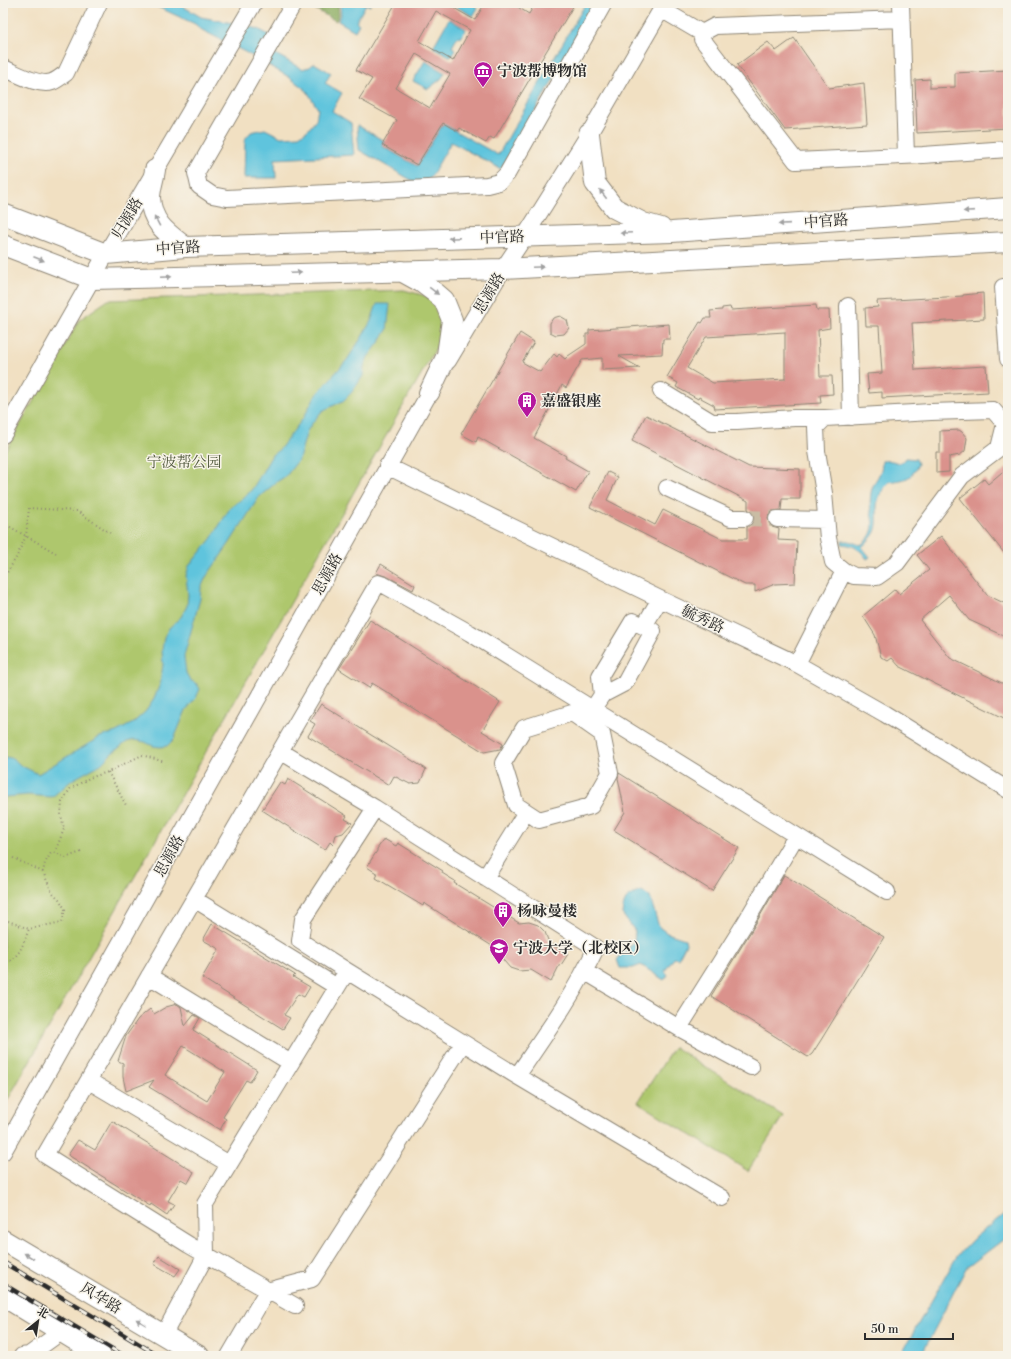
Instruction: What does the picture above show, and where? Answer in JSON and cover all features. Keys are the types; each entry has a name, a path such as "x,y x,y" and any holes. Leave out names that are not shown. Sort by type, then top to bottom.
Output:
{"main road":[{"path":"589,134 595,183 614,208 643,223 672,232"},
{"path":"155,170 150,197 154,215 158,224 165,232 186,247"},
{"name":"中官路","path":"3,214 106,254 186,247 672,232 1008,208"},
{"name":"中官路","path":"3,245 92,279 503,269 1008,242"},
{"path":"401,271 421,282 444,300 452,320 447,355 429,393"},
{"name":"风华路","path":"3,1240 198,1356"},
{"path":"3,1296 101,1356"}],"street":[{"path":"3,68 37,82 50,83 58,79 66,73 100,3"},
{"name":"归源路","path":"3,435 106,254 254,3"},
{"path":"294,3 196,173 199,186 212,195 227,198 487,185 499,182 507,174 604,3"},
{"path":"663,6 702,33"},
{"name":"思源路","path":"3,1152 429,393 503,269 589,134 663,6"},
{"path":"702,33 715,26 902,7 906,156"},
{"path":"702,33 702,39 796,161 906,156 1008,149"},
{"path":"1004,287 1008,359"},
{"path":"848,306 851,417"},
{"path":"661,391 712,422 1000,410 1005,424 999,448 962,476 897,563 877,577 854,576 844,571 833,562 828,538 824,493 817,451 816,426 825,418"},
{"name":"毓秀路","path":"388,466 797,664 885,714 1008,790"},
{"path":"667,488 731,518 745,518"},
{"path":"777,519 826,520"},
{"path":"797,664 844,571"},
{"path":"295,1306 206,1255 45,1155 378,583 470,633 588,716 796,836 887,892"},
{"path":"644,626 660,599"},
{"path":"588,716 602,695 625,683 653,631 633,621 600,676 602,695"},
{"path":"572,713 588,716 602,734 610,773 591,806 539,820 526,812 516,805 503,763 524,728 572,713"},
{"path":"280,751 375,808 596,948 558,1016 517,1076"},
{"path":"375,808 303,919 300,942 517,1076 722,1198"},
{"path":"485,878 526,812"},
{"path":"679,1028 745,923 796,836"},
{"path":"194,899 337,987"},
{"path":"163,1336 206,1255 205,1204 347,971"},
{"path":"584,971 679,1028 751,1067"},
{"path":"149,976 291,1063"},
{"path":"229,1356 267,1291 312,1279 463,1043"},
{"path":"88,1080 229,1164"},
{"path":"22,1356 29,1355 61,1332"}],"path":[{"path":"3,579 16,558 26,536 29,508 78,511 110,533"},
{"path":"3,523 56,553"},
{"path":"8,921 29,929 62,922 64,909 59,899 52,892 43,872 45,863 51,853 55,852 64,829 61,815 62,802 70,789 89,778 108,772 142,755 165,762"},
{"path":"108,772 126,807"},
{"path":"55,852 65,858 81,852"},
{"path":"13,858 43,872"},
{"path":"3,965 13,960 21,950 29,929"}],"green space":[{"path":"305,3 338,3 339,15 336,21"},
{"name":"宁波帮公园","path":"404,290 426,296 442,312 440,341 3,1108 3,455 79,320 108,300"},
{"path":"674,1047 783,1116 748,1171 638,1102"}],"water":[{"path":"149,3 177,3 201,17 258,29 269,35 263,47 302,69 310,67 314,63 331,73 325,83 342,93 332,111 351,123 354,155 275,159 276,178 244,178 245,139 251,132 265,129 281,137 299,136 308,130 316,120 318,109 307,91 289,77 202,30 195,24"},
{"path":"340,3 371,3 370,6 366,4 356,22 359,24 355,31 338,21 341,15"},
{"path":"457,3 476,3 475,6 478,8 473,16 455,6"},
{"path":"586,3 598,3 501,169 451,142 428,182 418,184 359,150 357,125 384,141 382,146 417,166 443,124 498,155"},
{"path":"449,19 466,29 461,38 458,36 452,47 455,49 451,57 433,47"},
{"path":"425,61 445,73 441,79 428,89 413,81"},
{"path":"377,304 390,304 387,330 368,357 364,366 363,376 352,392 343,401 322,411 313,422 307,431 299,459 286,476 259,497 206,577 201,588 200,599 184,656 186,673 190,680 197,684 200,689 196,698 186,710 174,739 167,746 160,747 134,740 127,742 112,753 101,764 72,780 52,797 28,795 5,797 3,800 3,762 6,757 14,759 20,765 38,774 100,737 116,732 133,723 146,711 154,699 160,684 163,665 162,650 164,637 169,628 181,617 187,606 188,595 186,576 189,566 211,539 230,508 246,496 253,488 272,455 280,449 304,417 315,396 347,360 371,321"},
{"path":"906,458 916,459 918,464 913,474 903,479 889,482 880,495 877,502 877,521 875,532 862,547 870,557 867,559 859,550 850,545 842,544 842,541 849,541 860,545 868,539 873,526 870,505 871,493 881,470 882,461 900,463"},
{"path":"642,891 650,897 659,927 667,933 685,939 686,944 678,959 674,958 665,971 668,975 664,980 641,965 633,968 620,968 617,960 634,942 635,931 622,914 625,901 633,894"},
{"path":"1008,1211 1008,1236 966,1268 921,1356 900,1356 957,1256 975,1237"}],"building":[{"name":"宁波帮博物馆","path":"396,3 445,3 475,20 485,3 511,3 529,14 535,3 575,3 494,139 490,137 486,143 459,128 457,131 443,123 417,165 382,145 397,120 359,99 372,79 356,70","holes":["436,11 470,30 453,61 419,41","416,54 450,74 430,108 396,88"]},
{"path":"794,38 829,88 864,83 867,124 785,130 737,65 768,42 776,51"},
{"path":"1008,70 1008,128 917,133 915,80 930,79 930,88 955,87 955,73"},
{"path":"983,293 984,319 912,323 915,370 986,366 988,392 882,398 882,392 869,393 867,374 882,373 879,326 866,326 865,308 878,307 877,301 963,296"},
{"path":"816,305 817,310 829,310 830,328 818,330 820,376 832,376 833,394 820,395 821,403 715,409 714,405 699,397 698,399 676,387 678,383 667,377 700,322 702,323 705,318 711,318 710,311 722,310 722,308 730,307 731,310","holes":["785,332 785,379 713,383 687,368 706,337"]},
{"path":"560,316 567,320 569,328 564,334 556,335 550,332 550,323 553,318"},
{"path":"669,324 670,339 663,339 662,354 619,356 640,368 602,370 602,358 582,360 566,388 562,385 534,438 566,456 565,458 588,471 576,492 478,437 476,442 461,434 520,333 534,342 522,362 540,372 554,354 557,357 559,354 565,359 586,344 586,334 589,334 589,330"},
{"path":"646,415 749,467 800,469 800,499 782,499 781,510 772,511 768,518 772,527 779,529 778,540 797,541 795,583 775,584 755,592 755,585 745,585 590,507 608,472 618,477 607,500 655,525 663,510 722,539 747,539 747,527 753,523 754,518 753,513 748,509 748,501 632,441"},
{"path":"959,430 967,438 965,451 960,455 949,457 949,472 936,473 936,452 940,452 940,431"},
{"path":"1008,467 1008,558 960,498 984,479 988,484"},
{"path":"941,536 987,595 1008,605 1008,638 969,620 949,595 920,620 950,658 1008,686 1008,711 1004,718 899,666 892,658 888,661 881,657 875,635 863,616 895,589 899,594 929,570 917,555"},
{"path":"381,564 415,585 413,590 388,577 376,573"},
{"path":"370,620 500,702 482,731 503,744 500,749 484,752 372,683 369,688 339,669"},
{"path":"321,704 426,769 420,783 410,784 394,776 389,785 308,736 315,724 310,721"},
{"path":"619,773 739,848 712,891 614,830 625,812 618,778"},
{"path":"288,779 347,816 345,819 352,823 343,833 336,835 333,845 330,842 325,850 262,810 280,782 285,785"},
{"name":"杨咏曼楼","path":"384,839 396,846 398,843 443,871 442,873 455,881 454,883 519,923 529,922 538,925 545,932 549,943 568,954 561,965 560,964 551,982 531,970 519,971 510,968 504,961 500,951 424,903 423,906 376,878 378,874 367,867"},
{"path":"784,875 884,937 821,1040 812,1054 808,1057 711,996"},
{"path":"212,924 295,975 293,977 310,987 304,997 298,994 284,1015 290,1018 283,1029 202,978 219,949 203,940"},
{"path":"177,1004 181,1007 185,1026 194,1015 200,1018 193,1030 257,1070 250,1082 246,1080 223,1117 226,1119 220,1130 149,1087 154,1080 126,1091 123,1077 123,1063 118,1061 126,1036 138,1019 150,1009 154,1014 166,1007","holes":["183,1046 225,1072 207,1101 165,1075"]},
{"path":"112,1121 194,1172 188,1183 181,1179 168,1201 174,1204 167,1215 68,1155 78,1140 95,1150"},
{"path":"159,1256 180,1269 175,1276 154,1264"}],"tunnel":[{"path":"745,518 777,519"}],"railway":[{"path":"3,1262 159,1356"},
{"path":"3,1284 124,1356"}],"place":[{"name":"宁波帮博物馆","path":"483,88"},
{"name":"嘉盛银座","path":"527,418"},
{"name":"杨咏曼楼","path":"503,928"},
{"name":"宁波大学（北校区）","path":"499,965"}]}
